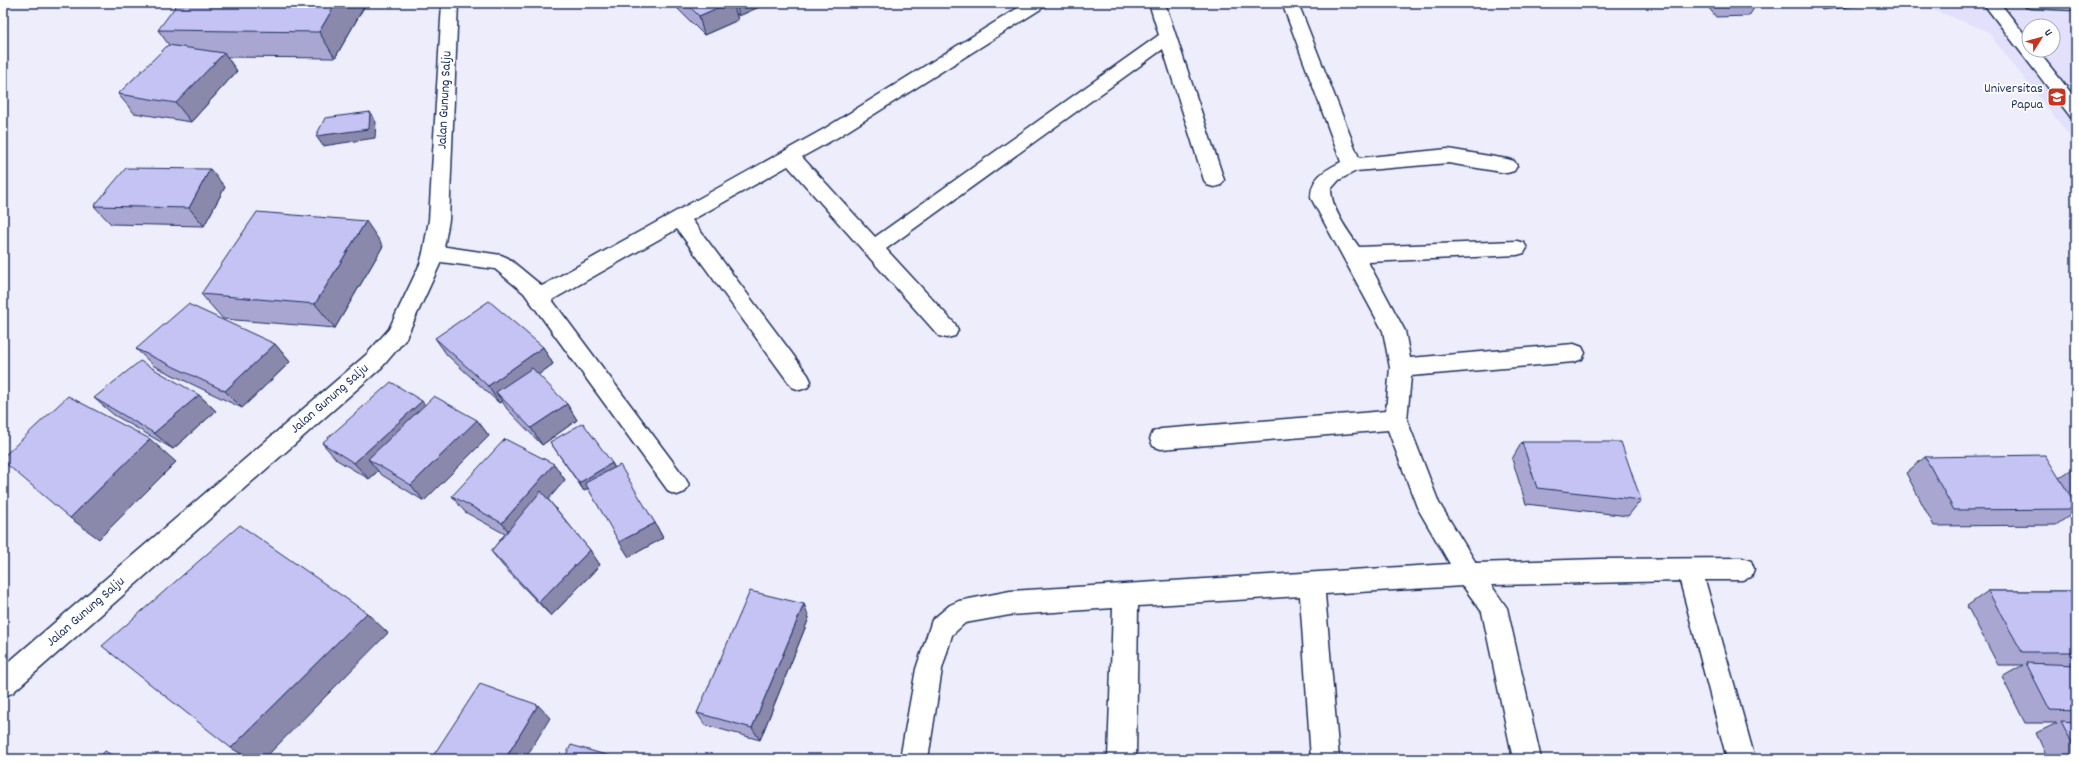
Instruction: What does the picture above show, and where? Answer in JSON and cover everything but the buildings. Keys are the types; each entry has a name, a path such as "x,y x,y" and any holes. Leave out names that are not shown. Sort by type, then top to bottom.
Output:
{"street":[{"name":"Jalan Gunung Salju","path":"3,684 374,361 397,334 430,264 439,220 450,3"},
{"path":"539,297 838,129 1038,3"},
{"path":"1157,3 1214,180"},
{"path":"1290,3 1352,165"},
{"path":"1991,3 2076,112"},
{"path":"2032,3 2076,5"},
{"path":"873,248 1168,37"},
{"path":"790,156 947,330"},
{"path":"1507,166 1448,156 1352,165 1332,175 1321,187 1321,198 1339,233 1354,255 1394,331 1401,368 1396,420 1429,507 1469,574 1494,608 1527,759"},
{"path":"680,218 800,381"},
{"path":"1354,255 1517,248"},
{"path":"433,253 501,263 531,287 677,486"},
{"path":"1401,368 1574,353"},
{"path":"1161,439 1396,420"},
{"path":"914,759 929,670 941,628 959,613 1010,603 1469,574 1742,569"},
{"path":"1690,570 1741,759"},
{"path":"1312,584 1325,759"},
{"path":"1122,759 1126,596"}],"shaded area":[{"name":"Universitas Papua","path":"1916,3 2076,3 2076,144 1987,31"}],"place":[{"name":"Universitas Papua","path":"2057,97"}]}
